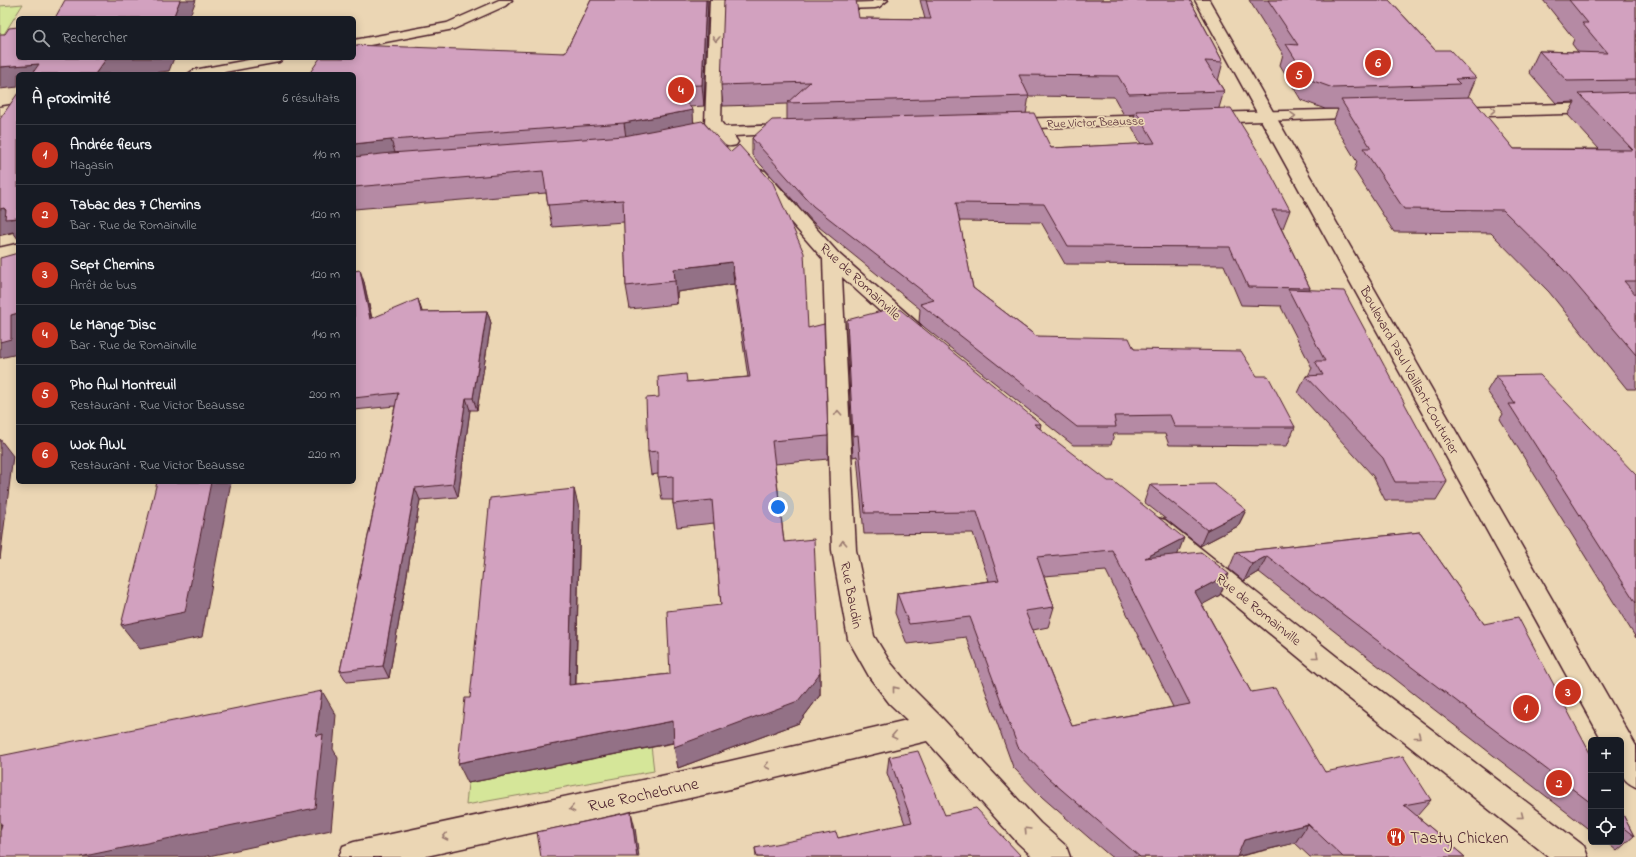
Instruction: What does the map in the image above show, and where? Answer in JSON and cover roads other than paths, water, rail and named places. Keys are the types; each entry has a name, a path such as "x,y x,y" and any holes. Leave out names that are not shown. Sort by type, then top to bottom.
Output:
{"street":[{"name":"Boulevard Paul Vaillant-Couturier","path":"1202,0 1615,737"},
{"name":"Rue de Romainville","path":"721,7 713,123 723,132 832,258 929,343"},
{"path":"1438,112 1636,106"},
{"name":"Rue Victor Beausse","path":"997,124 1383,114"},
{"path":"667,144 693,137 723,132 807,130"},
{"path":"0,241 16,237"},
{"name":"Rue Baudin","path":"832,258 844,550 861,639 880,670 900,695 932,727 1029,833 1056,857"},
{"name":"Rue de Romainville","path":"1138,512 1335,671 1573,857"},
{"name":"Rue Rochebrune","path":"354,857 726,776 932,727"},
{"path":"1624,752 1636,773"}],"lane":[{"path":"356,44 450,26 501,4 506,0"},
{"path":"844,6 875,5 882,0"},
{"path":"205,72 268,60"},
{"path":"0,111 16,108"}],"place":[{"name":"Wok AWL","path":"1378,63"},
{"name":"Pho Awl Montreuil","path":"1299,75"},
{"name":"Le Mange Disc","path":"681,90"},
{"name":"Sept Chemins","path":"1568,692"},
{"name":"Andrée fleurs","path":"1526,708"},
{"name":"Tabac des 7 Chemins","path":"1559,783"},
{"name":"Tasty Chicken","path":"1396,837"}]}
